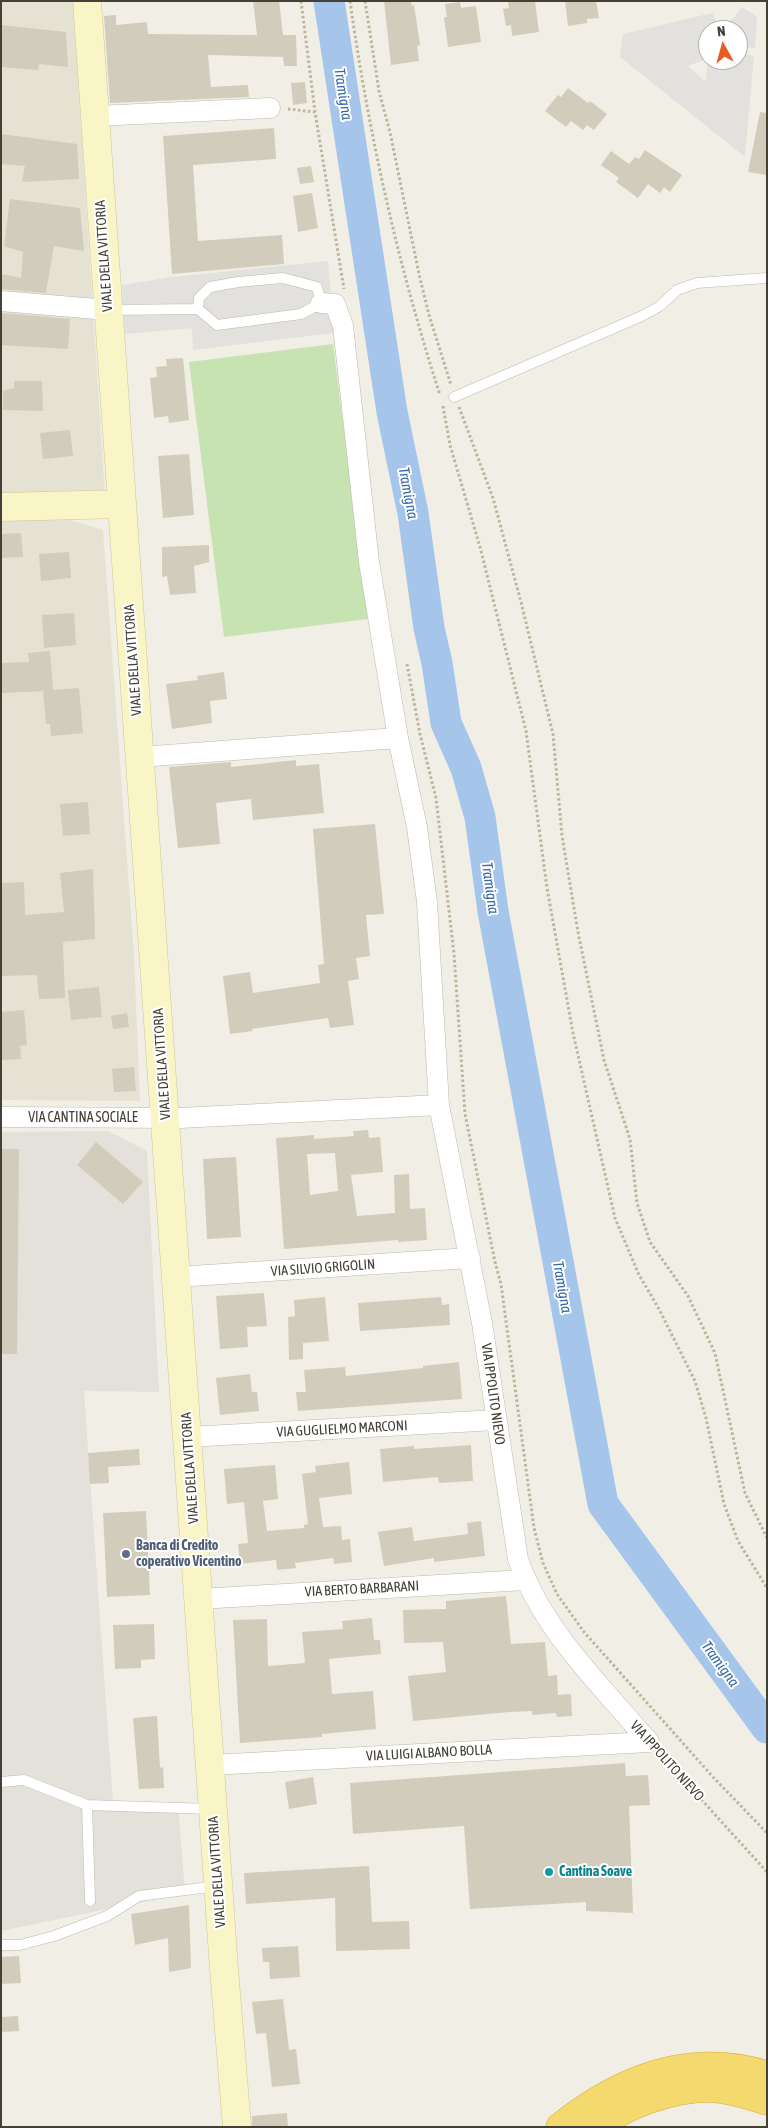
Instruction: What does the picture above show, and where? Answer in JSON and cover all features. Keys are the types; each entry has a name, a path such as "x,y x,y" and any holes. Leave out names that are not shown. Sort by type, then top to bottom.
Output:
{"highway":[{"path":"560,2127 586,2106 616,2089 648,2076 678,2069 708,2066 732,2067 767,2075"},
{"path":"596,2127 631,2106 668,2094 709,2088 729,2090 767,2101"}],"street":[{"name":"VIALE DELLA VITTORIA","path":"87,1 218,1886 237,2127"},
{"path":"95,116 270,108"},
{"path":"1,302 108,310"},
{"name":"VIA IPPOLITO NIEVO","path":"321,303 335,304 343,326 369,562 398,738 417,827 427,902 439,1105 482,1323 518,1558 525,1580 543,1614 649,1742"},
{"path":"1,507 122,504"},
{"path":"140,757 398,738"},
{"path":"165,1118 439,1105"},
{"name":"VIA CANTINA SOCIALE","path":"1,1117 165,1118"},
{"name":"VIA SILVIO GRIGOLIN","path":"176,1277 470,1258"},
{"name":"VIA GUGLIELMO MARCONI","path":"188,1437 496,1420"},
{"name":"VIA BERTO BARBARANI","path":"199,1599 525,1580"},
{"name":"VIA LUIGI ALBANO BOLLA","path":"210,1765 649,1742"}],"lane":[{"path":"108,310 198,309 216,325 301,314 321,303 317,287 283,278 238,282 210,287 199,298 198,309"},
{"path":"454,397 642,316 660,306 677,290 697,283 767,278"},
{"path":"1,1782 24,1780 87,1805 213,1809"},
{"path":"87,1805 90,1901"},
{"path":"1,1946 20,1945 54,1936 107,1916 139,1896 218,1886"}],"path":[{"path":"301,1 315,112 344,293"},
{"path":"350,1 371,135 394,239 417,325 442,400 450,445 480,547 526,731 547,888 573,1033 615,1218 640,1275 695,1381 706,1418 724,1504 738,1541 767,1588"},
{"path":"365,1 379,91 390,132 429,315 454,397 493,498 521,602 553,734 562,836 578,932 604,1060 630,1139 637,1204 650,1242 688,1296 715,1353 745,1493 767,1538"},
{"path":"270,108 315,112"},
{"path":"510,1349 534,1528 543,1563 557,1594 584,1632 713,1777 767,1833"},
{"name":"VIA IPPOLITO NIEVO","path":"649,1742 767,1872"}],"shaded area":[{"path":"1,1 73,1 105,495 1,497"},
{"path":"742,7 757,17 755,48 748,48 748,20 732,20"},
{"path":"712,13 716,20 698,20 698,62 688,66 706,81 707,70 748,70 748,55 754,56 745,157 620,57 623,34"},
{"path":"328,261 334,333 193,350 192,328 125,334 122,285 172,277"},
{"path":"50,514 103,530 134,955 140,1101 1,1100 1,515"},
{"path":"108,1131 147,1151 159,1392 84,1391 113,1802 178,1803 185,1893 1,1931 1,1132"}],"green space":[{"path":"333,344 368,619 224,637 189,362"}],"building":[{"path":"253,1 279,1 283,35 296,35 297,66 284,66 283,57 208,55 211,87 248,85 249,97 110,103 104,16 116,15 116,25 147,22 148,34 257,35"},
{"path":"384,1 411,1 412,6 414,5 420,45 417,46 419,61 391,65"},
{"path":"508,1 535,1 539,32 512,36 511,25 506,26 503,9 509,8"},
{"path":"565,1 596,1 599,18 587,19 587,23 568,26"},
{"path":"460,2 461,8 476,6 481,42 448,47 444,17 447,17 445,4"},
{"path":"1,25 66,32 68,67 39,64 38,70 1,67"},
{"path":"305,82 307,103 293,105 291,83"},
{"path":"568,88 607,114 594,130 587,125 583,130 571,121 566,127 545,111 558,95 561,97"},
{"path":"760,112 767,113 767,175 748,172"},
{"path":"274,128 276,159 193,165 198,241 282,235 284,264 172,274 163,136"},
{"path":"1,134 77,144 79,179 22,182 25,166 1,164"},
{"path":"645,150 682,175 670,192 664,187 660,193 648,184 638,198 616,182 619,178 601,165 611,151 629,164 635,157 639,159"},
{"path":"311,166 314,182 300,184 297,168"},
{"path":"312,193 318,228 298,232 293,196"},
{"path":"10,199 80,208 84,251 54,246 46,293 1,289 1,274 21,278 23,252 4,246"},
{"path":"1,313 70,319 68,349 1,345"},
{"path":"183,358 189,420 169,423 168,416 154,418 150,378 157,377 156,367 167,366 166,359"},
{"path":"14,381 42,381 43,411 3,410 3,391 14,388"},
{"path":"70,430 73,456 43,459 40,433"},
{"path":"189,454 194,515 163,518 158,456"},
{"path":"21,533 23,557 1,558 1,534"},
{"path":"209,545 209,562 194,566 196,593 170,595 167,576 162,577 162,547"},
{"path":"69,552 71,578 41,581 39,554"},
{"path":"74,613 76,645 44,648 42,615"},
{"path":"50,651 53,690 79,688 83,733 51,736 50,724 46,724 43,691 1,693 1,663 29,662 28,653"},
{"path":"224,672 227,699 210,701 212,723 172,729 166,684 198,680 197,676"},
{"path":"296,760 296,766 319,764 324,813 253,820 251,799 216,803 220,844 178,848 169,767 231,762 231,767"},
{"path":"88,802 90,834 63,836 60,804"},
{"path":"375,824 384,914 366,915 370,956 356,958 359,979 348,981 354,1025 330,1028 328,1018 230,1034 223,976 250,972 253,993 320,983 318,965 324,964 313,829"},
{"path":"93,869 95,939 63,942 65,998 39,999 37,975 1,976 1,883 24,882 25,915 64,912 60,873"},
{"path":"99,987 102,1017 71,1020 68,990"},
{"path":"24,1010 27,1045 20,1046 21,1059 1,1060 1,1012"},
{"path":"127,1013 129,1027 113,1029 111,1016"},
{"path":"134,1067 136,1091 114,1092 112,1069"},
{"path":"368,1130 369,1138 380,1137 383,1172 351,1175 357,1216 395,1213 394,1175 409,1174 410,1209 425,1208 427,1240 398,1242 398,1240 284,1249 276,1138 314,1135 314,1139 354,1136 353,1131","holes":["335,1153 338,1191 310,1195 307,1154"]},
{"path":"96,1142 143,1182 123,1204 77,1165"},
{"path":"1,1149 19,1149 17,1354 1,1354"},
{"path":"236,1157 241,1237 207,1239 203,1159"},
{"path":"264,1293 267,1326 247,1327 248,1347 220,1349 216,1296"},
{"path":"325,1297 329,1341 303,1343 303,1359 289,1360 288,1317 295,1316 294,1300"},
{"path":"441,1297 442,1305 449,1304 450,1325 360,1331 358,1303"},
{"path":"459,1362 462,1399 298,1411 296,1392 306,1392 304,1370 345,1367 346,1376 423,1368 423,1366"},
{"path":"250,1374 252,1392 257,1392 259,1411 220,1415 216,1378"},
{"path":"471,1445 473,1481 439,1483 438,1477 383,1482 380,1449 414,1446 414,1449"},
{"path":"139,1449 140,1465 108,1467 109,1483 90,1484 88,1453"},
{"path":"349,1462 352,1494 319,1498 323,1527 341,1526 342,1540 350,1539 352,1562 334,1564 333,1558 295,1563 296,1568 277,1570 276,1560 240,1564 238,1544 248,1543 244,1502 227,1504 224,1469 275,1465 278,1499 263,1501 267,1531 304,1528 304,1525 308,1524 302,1474 316,1472 315,1466"},
{"name":"Banca di Credito coperativo Vicentino","path":"146,1511 150,1595 107,1597 103,1513"},
{"path":"481,1521 485,1556 434,1562 434,1558 384,1566 378,1532 412,1527 414,1541 468,1534 467,1523"},
{"path":"506,1596 511,1644 545,1642 548,1676 557,1675 558,1695 571,1694 572,1716 557,1717 556,1713 532,1715 532,1711 413,1721 408,1676 446,1672 443,1642 404,1643 403,1610 446,1609 446,1601"},
{"path":"372,1618 374,1640 380,1640 381,1654 329,1659 332,1694 373,1691 376,1729 322,1734 322,1737 240,1743 233,1620 267,1619 268,1666 305,1663 302,1632 343,1629 342,1621"},
{"path":"154,1624 155,1659 141,1660 141,1668 115,1669 113,1625"},
{"path":"157,1716 160,1768 163,1767 164,1788 139,1789 133,1718"},
{"path":"625,1763 626,1776 648,1775 650,1805 629,1806 633,1913 586,1911 586,1902 470,1909 464,1826 353,1834 350,1783"},
{"path":"313,1777 317,1804 289,1809 285,1782"},
{"path":"369,1866 372,1922 409,1921 410,1949 336,1951 335,1898 246,1904 244,1873"},
{"path":"189,1905 191,1968 169,1972 168,1938 135,1945 131,1914"},
{"path":"298,1946 300,1977 270,1979 269,1962 263,1962 262,1948"},
{"path":"19,1956 21,1983 1,1984 1,1957"},
{"path":"283,1999 289,2050 296,2049 300,2084 272,2087 266,2033 256,2034 252,2002"},
{"path":"18,2016 19,2031 1,2032 1,2017"},
{"path":"287,2113 288,2127 252,2127 252,2116"}],"waterway":[{"name":"Tramigna","path":"329,1 392,412 413,513 429,628 437,663 446,723 466,768 480,817 493,911 603,1504 767,1728"}],"place":[{"name":"Banca di Credito coperativo Vicentino","path":"126,1554"},
{"name":"Cantina Soave","path":"549,1872"}]}
